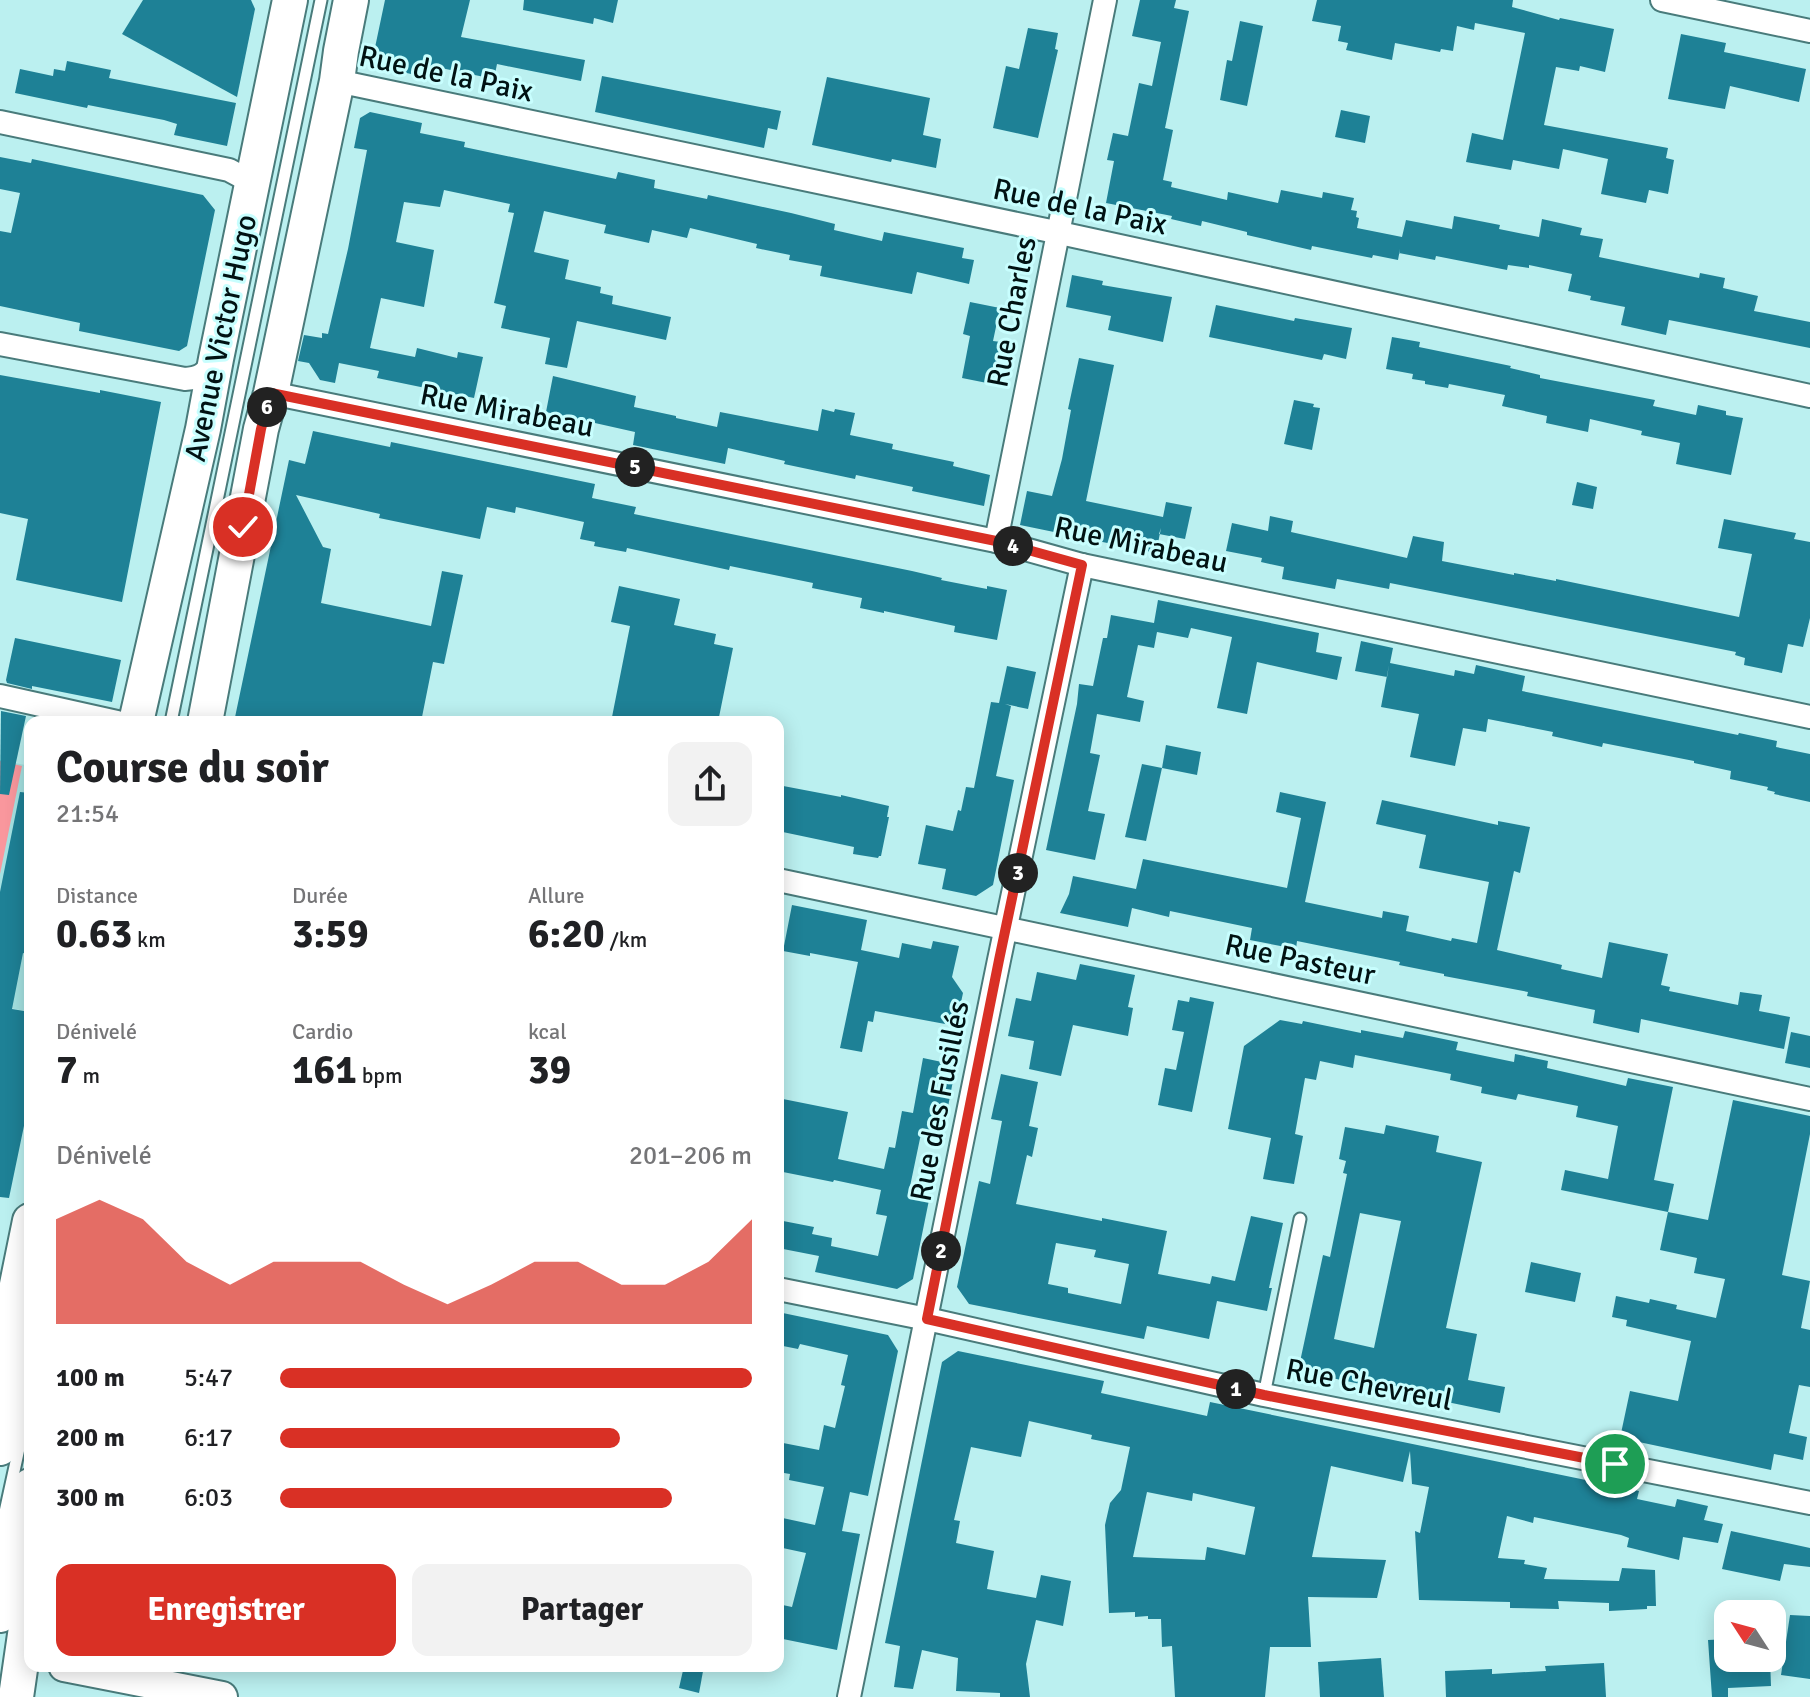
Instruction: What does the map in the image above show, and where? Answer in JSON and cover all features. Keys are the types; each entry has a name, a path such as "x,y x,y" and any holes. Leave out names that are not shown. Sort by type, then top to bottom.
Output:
{"main road":[{"name":"Avenue Victor Hugo","path":"137,716 203,429 290,0"},
{"name":"Avenue Victor Hugo","path":"206,716 261,429 337,81 351,0"},
{"path":"0,1368 24,1250"},
{"path":"0,1448 24,1330"},
{"path":"0,1615 24,1512"},
{"path":"16,1697 13,1640 24,1614"},
{"path":"95,1672 222,1697"}],"street":[{"name":"Rue Charles","path":"996,541 1105,0"},
{"path":"1662,0 1810,31"},
{"name":"Rue de la Paix","path":"337,81 1810,396"},
{"path":"0,122 229,170 252,187"},
{"path":"0,344 185,379 196,379 216,359"},
{"name":"Rue Mirabeau","path":"271,393 996,541 1082,565 1810,717"},
{"name":"Rue des Fusillés","path":"849,1697 1082,565"},
{"path":"0,696 90,716"},
{"name":"Rue Pasteur","path":"784,881 1810,1099"},
{"name":"Rue Chevreul","path":"784,1290 1264,1395 1810,1503"}],"lane":[{"name":"Avenue Victor Hugo","path":"172,716 321,0"},
{"path":"1264,1395 1300,1219"},
{"path":"0,1535 24,1425"}],"shaded area":[{"path":"0,760 24,765 24,1011 0,1006"},
{"path":"0,761 22,766 0,874"}],"building":[{"path":"143,0 251,0 255,9 237,97 122,34"},
{"path":"385,0 470,0 461,37 585,60 581,81 497,64 494,79 441,68 439,80 379,67 373,57"},
{"path":"524,0 618,0 613,23 594,18 593,24 523,10"},
{"path":"1140,0 1176,0 1174,8 1189,11 1165,128 1173,130 1163,180 1172,182 1171,187 1227,200 1228,192 1278,203 1281,190 1322,198 1323,192 1354,198 1351,210 1357,211 1357,228 1402,237 1406,220 1452,229 1454,216 1539,237 1542,219 1582,228 1580,235 1603,239 1599,257 1699,278 1700,273 1725,278 1723,288 1758,296 1754,311 1810,322 1810,348 1669,320 1666,335 1621,325 1625,307 1590,300 1591,296 1568,291 1572,274 1529,265 1529,268 1508,265 1507,270 1436,256 1435,260 1399,253 1398,260 1312,246 1311,250 1202,221 1201,226 1171,219 1172,216 1106,203 1114,161 1107,160 1113,133 1128,136 1139,83 1152,86 1161,42 1132,36"},
{"path":"1317,0 1513,0 1512,7 1559,20 1614,29 1605,72 1580,66 1579,71 1556,67 1544,125 1668,148 1666,158 1674,160 1668,194 1649,190 1646,203 1601,194 1608,159 1563,149 1559,169 1513,160 1511,170 1466,162 1472,133 1503,140 1525,33 1475,23 1474,30 1457,26 1453,51 1441,49 1440,52 1395,43 1392,60 1346,50 1348,43 1338,41 1341,26 1312,21"},
{"path":"1240,21 1263,26 1247,106 1220,100 1227,60 1232,61"},
{"path":"1028,28 1058,33 1055,49 1058,50 1038,138 993,128 1006,66 1019,69"},
{"path":"1681,34 1726,43 1724,52 1806,69 1799,102 1730,86 1725,109 1668,99"},
{"path":"67,61 111,70 109,78 236,103 227,146 174,135 177,124 164,120 15,93 20,69 53,76 54,69 65,71"},
{"path":"602,76 781,111 777,130 768,128 764,148 595,112"},
{"path":"827,77 930,98 923,135 941,139 936,168 812,145"},
{"path":"1341,110 1370,116 1365,143 1335,137"},
{"path":"370,112 422,123 420,133 465,142 464,147 616,179 618,172 655,180 654,188 707,199 708,195 791,213 835,224 834,230 882,241 884,232 964,248 962,258 974,260 969,284 917,272 912,294 820,276 822,266 789,260 790,255 756,248 757,244 690,228 687,238 652,230 649,243 604,233 606,225 544,211 534,252 569,260 565,279 601,287 600,293 613,296 612,304 671,317 666,340 577,321 567,368 545,364 550,338 501,328 506,306 494,303 514,213 508,212 510,204 444,190 440,207 404,202 396,242 434,250 424,307 381,298 370,348 415,357 417,348 457,358 458,352 483,357 474,398 377,378 379,371 339,363 335,383 320,380 309,363 298,361 304,335 322,338 322,333 328,334 367,150 354,148 360,118"},
{"path":"0,157 31,163 32,159 203,195 215,210 187,346 179,351 79,331 80,323 0,306 0,231 11,233 20,193 0,189"},
{"path":"1072,275 1103,281 1102,285 1172,297 1163,342 1108,330 1111,316 1066,307"},
{"path":"970,302 1000,308 993,341 1001,342 992,384 962,378 970,336 963,334"},
{"path":"1216,305 1294,321 1295,318 1352,328 1346,359 1324,354 1322,360 1209,337"},
{"path":"1392,337 1420,342 1419,347 1511,366 1540,375 1540,378 1655,400 1653,406 1696,415 1698,405 1726,411 1726,415 1743,418 1731,475 1676,464 1680,443 1641,435 1642,431 1590,419 1588,432 1546,423 1547,416 1502,406 1505,395 1449,384 1448,388 1425,384 1425,381 1412,379 1413,374 1386,369"},
{"path":"1079,358 1114,365 1086,501 1163,517 1166,502 1192,507 1185,539 1160,534 1156,553 1020,525 1027,491 1052,496 1062,459"},
{"path":"0,375 161,402 122,602 16,580 28,519 0,513"},
{"path":"553,376 636,396 634,407 717,427 720,412 818,431 822,409 855,413 850,435 893,444 892,449 954,462 953,466 990,475 984,506 856,475 855,479 784,464 785,461 728,448 725,464 633,445 635,432 546,412"},
{"path":"1294,400 1320,408 1312,450 1284,444"},
{"path":"313,431 390,447 391,442 595,484 592,498 636,507 634,514 912,571 941,580 1007,590 997,640 954,632 955,626 860,608 862,598 812,588 813,583 730,566 729,570 627,548 626,552 594,546 595,542 580,539 584,522 516,507 515,513 487,507 480,539 379,518 380,514 296,495 323,547 331,549 321,603 431,626 442,571 463,575 444,664 433,662 422,716 235,716 289,460 305,464"},
{"path":"1577,482 1597,487 1593,509 1572,505"},
{"path":"1270,516 1293,521 1291,532 1407,558 1413,536 1444,542 1442,561 1514,575 1556,579 1739,617 1752,554 1718,548 1724,519 1796,533 1794,539 1810,542 1810,618 1803,647 1788,644 1782,673 1744,665 1745,658 1735,655 1736,652 1390,583 1389,589 1337,579 1335,589 1282,579 1284,567 1261,562 1262,558 1226,551 1232,523 1268,531"},
{"path":"619,586 680,599 674,625 716,634 714,644 733,648 719,716 612,716 630,626 611,622"},
{"path":"1158,600 1319,633 1316,652 1342,657 1337,680 1257,662 1247,714 1217,708 1232,637 1191,628 1188,638 1157,632 1154,648 1138,645 1127,697 1144,701 1140,722 1097,714 1090,753 1100,755 1088,811 1105,814 1095,860 1046,850 1079,684 1093,686 1111,615 1154,623"},
{"path":"15,638 121,660 112,702 7,683"},
{"path":"1361,641 1393,648 1390,663 1454,676 1455,670 1474,674 1476,665 1525,676 1522,691 1777,741 1776,747 1810,754 1810,802 1774,794 1767,790 1768,787 1730,779 1731,771 1694,761 1603,743 1602,747 1552,736 1553,732 1488,719 1486,732 1463,728 1455,766 1410,757 1419,714 1381,707 1387,677 1355,671"},
{"path":"1007,666 1036,672 1028,709 1005,704 1011,706 996,776 1014,780 993,885 976,896 942,889 946,869 918,864 926,825 953,831 966,787 974,788 991,702 999,703"},
{"path":"1,711 26,716 9,795 0,794"},
{"path":"1166,745 1201,752 1197,775 1162,768"},
{"path":"1142,764 1162,768 1146,841 1125,837"},
{"path":"784,786 889,806 881,856 853,854 854,847 784,832"},
{"path":"20,792 24,792 24,953 12,1009 24,1011 24,1126 9,1198 0,1197 0,892"},
{"path":"1280,792 1326,802 1305,902 1382,918 1383,911 1409,916 1406,931 1477,943 1489,882 1419,868 1426,835 1376,824 1382,800 1498,825 1498,821 1530,827 1520,873 1514,871 1497,950 1602,978 1609,942 1668,954 1661,985 1670,987 1669,991 1738,1005 1740,992 1762,995 1759,1011 1790,1017 1784,1049 1641,1019 1639,1033 1593,1023 1595,1010 1527,996 1528,992 1444,976 1399,965 1400,962 1297,941 1296,949 1250,940 1252,928 1170,911 1169,917 1132,908 1128,927 1060,913 1073,876 1136,889 1143,859 1287,888 1301,818 1276,812"},
{"path":"792,905 867,920 861,950 899,958 902,943 931,949 933,941 959,946 952,977 963,993 956,1026 875,1011 873,1022 868,1021 862,1052 840,1048 858,962 784,951"},
{"path":"1080,964 1135,975 1128,1007 1133,1008 1128,1036 1073,1025 1061,1076 1029,1069 1034,1041 1008,1036 1016,998 1031,1001 1037,972 1076,980"},
{"path":"1190,997 1214,1002 1192,1112 1158,1105 1165,1068 1176,1070 1184,1032 1172,1030 1178,1000 1189,1002"},
{"path":"1280,1020 1403,1038 1405,1031 1458,1042 1456,1050 1514,1062 1515,1054 1548,1061 1547,1068 1626,1086 1628,1078 1673,1087 1654,1180 1674,1184 1668,1212 1561,1190 1565,1170 1608,1179 1618,1126 1576,1117 1578,1106 1518,1094 1516,1100 1481,1093 1482,1087 1450,1080 1451,1074 1355,1055 1353,1068 1320,1061 1316,1080 1305,1078 1295,1134 1303,1136 1294,1184 1263,1179 1271,1138 1228,1129 1244,1046"},
{"path":"1791,1032 1810,1036 1810,1068 1785,1063"},
{"path":"923,1058 956,1065 943,1133 922,1129 908,1196 929,1200 913,1279 897,1289 815,1272 819,1256 784,1249 784,1221 814,1227 812,1234 832,1238 831,1246 878,1256 887,1216 876,1214 881,1190 784,1172 784,1099 848,1112 838,1159 884,1169 889,1147 895,1148 902,1111 913,1113"},
{"path":"1001,1074 1038,1082 1029,1126 1038,1128 1032,1157 1027,1155 1016,1204 1167,1231 1158,1274 1210,1284 1212,1276 1235,1281 1251,1216 1283,1223 1267,1311 1217,1301 1209,1339 1147,1326 1144,1339 969,1304 957,1287 979,1181 990,1184 1002,1121 991,1119","holes":["1056,1243 1096,1250 1094,1257 1129,1264 1121,1304 1068,1293 1068,1288 1048,1284"]},
{"path":"1733,1100 1810,1116 1810,1134 1782,1275 1810,1281 1801,1328 1810,1330 1810,1387 1799,1385 1789,1433 1807,1437 1803,1460 1774,1454 1771,1470 1620,1438 1630,1391 1678,1401 1691,1341 1626,1326 1627,1320 1612,1317 1616,1296 1649,1303 1650,1299 1677,1305 1676,1309 1716,1318 1725,1279 1694,1273 1697,1258 1660,1250 1668,1212 1708,1220"},
{"path":"1386,1125 1439,1136 1436,1152 1482,1162 1446,1328 1477,1334 1468,1380 1505,1387 1500,1413 1298,1371 1323,1255 1330,1257 1347,1174 1343,1173 1346,1161 1339,1159 1345,1127 1384,1134","holes":["1360,1213 1401,1221 1374,1348 1334,1339"]},
{"path":"1531,1262 1581,1273 1575,1302 1525,1292"},
{"path":"784,1313 888,1335 898,1351 868,1496 850,1492 842,1531 860,1534 837,1650 784,1639 784,1605 792,1607 806,1553 784,1548 784,1518 815,1525 824,1487 789,1480 790,1474 784,1473 784,1443 819,1450 824,1425 835,1428 845,1386 841,1385 848,1355 800,1344 798,1349 784,1346"},
{"path":"958,1351 1104,1381 1101,1393 1207,1416 1210,1402 1639,1491 1637,1499 1675,1507 1677,1499 1708,1506 1704,1520 1723,1524 1718,1543 1683,1537 1679,1560 1627,1547 1629,1538 1621,1535 1534,1517 1533,1523 1507,1516 1498,1558 1525,1560 1524,1564 1547,1568 1544,1579 1619,1581 1622,1568 1655,1570 1656,1606 1647,1606 1647,1609 1609,1611 1609,1603 1558,1601 1559,1609 1510,1608 1510,1602 1419,1600 1415,1531 1420,1533 1429,1487 1412,1484 1410,1451 1403,1482 1331,1466 1312,1557 1386,1560 1377,1598 1308,1597 1311,1647 1270,1647 1265,1697 1175,1697 1172,1646 1162,1647 1161,1619 1135,1617 1135,1612 1109,1613 1105,1525 1110,1503 1121,1490 1130,1447 1029,1421 1021,1457 971,1447 954,1520 960,1521 956,1543 994,1551 987,1589 1036,1598 1041,1575 1071,1581 1063,1626 1036,1620 1026,1664 1030,1697 1000,1697 1000,1693 956,1691 958,1658 922,1650 913,1689 894,1687 900,1646 885,1643 942,1362","holes":["1147,1492 1192,1501 1193,1493 1255,1507 1245,1555 1207,1547 1205,1560 1133,1557"]},
{"path":"1731,1531 1810,1548 1810,1567 1784,1564 1780,1581 1722,1569"},
{"path":"1790,1615 1810,1616 1810,1679 1781,1675 1786,1672"},
{"path":"1708,1640 1714,1640 1714,1672 1770,1672 1771,1686 1728,1688 1728,1697 1712,1697"},
{"path":"1381,1658 1384,1697 1320,1697 1318,1662"},
{"path":"1604,1663 1606,1697 1446,1697 1445,1671 1492,1669 1492,1674 1546,1671 1545,1666"},
{"path":"683,1672 703,1672 699,1693 679,1688"}],"route":[{"path":"243,527 261,429 271,393 996,541 1082,565 927,1319 1264,1395 1615,1464"}]}
